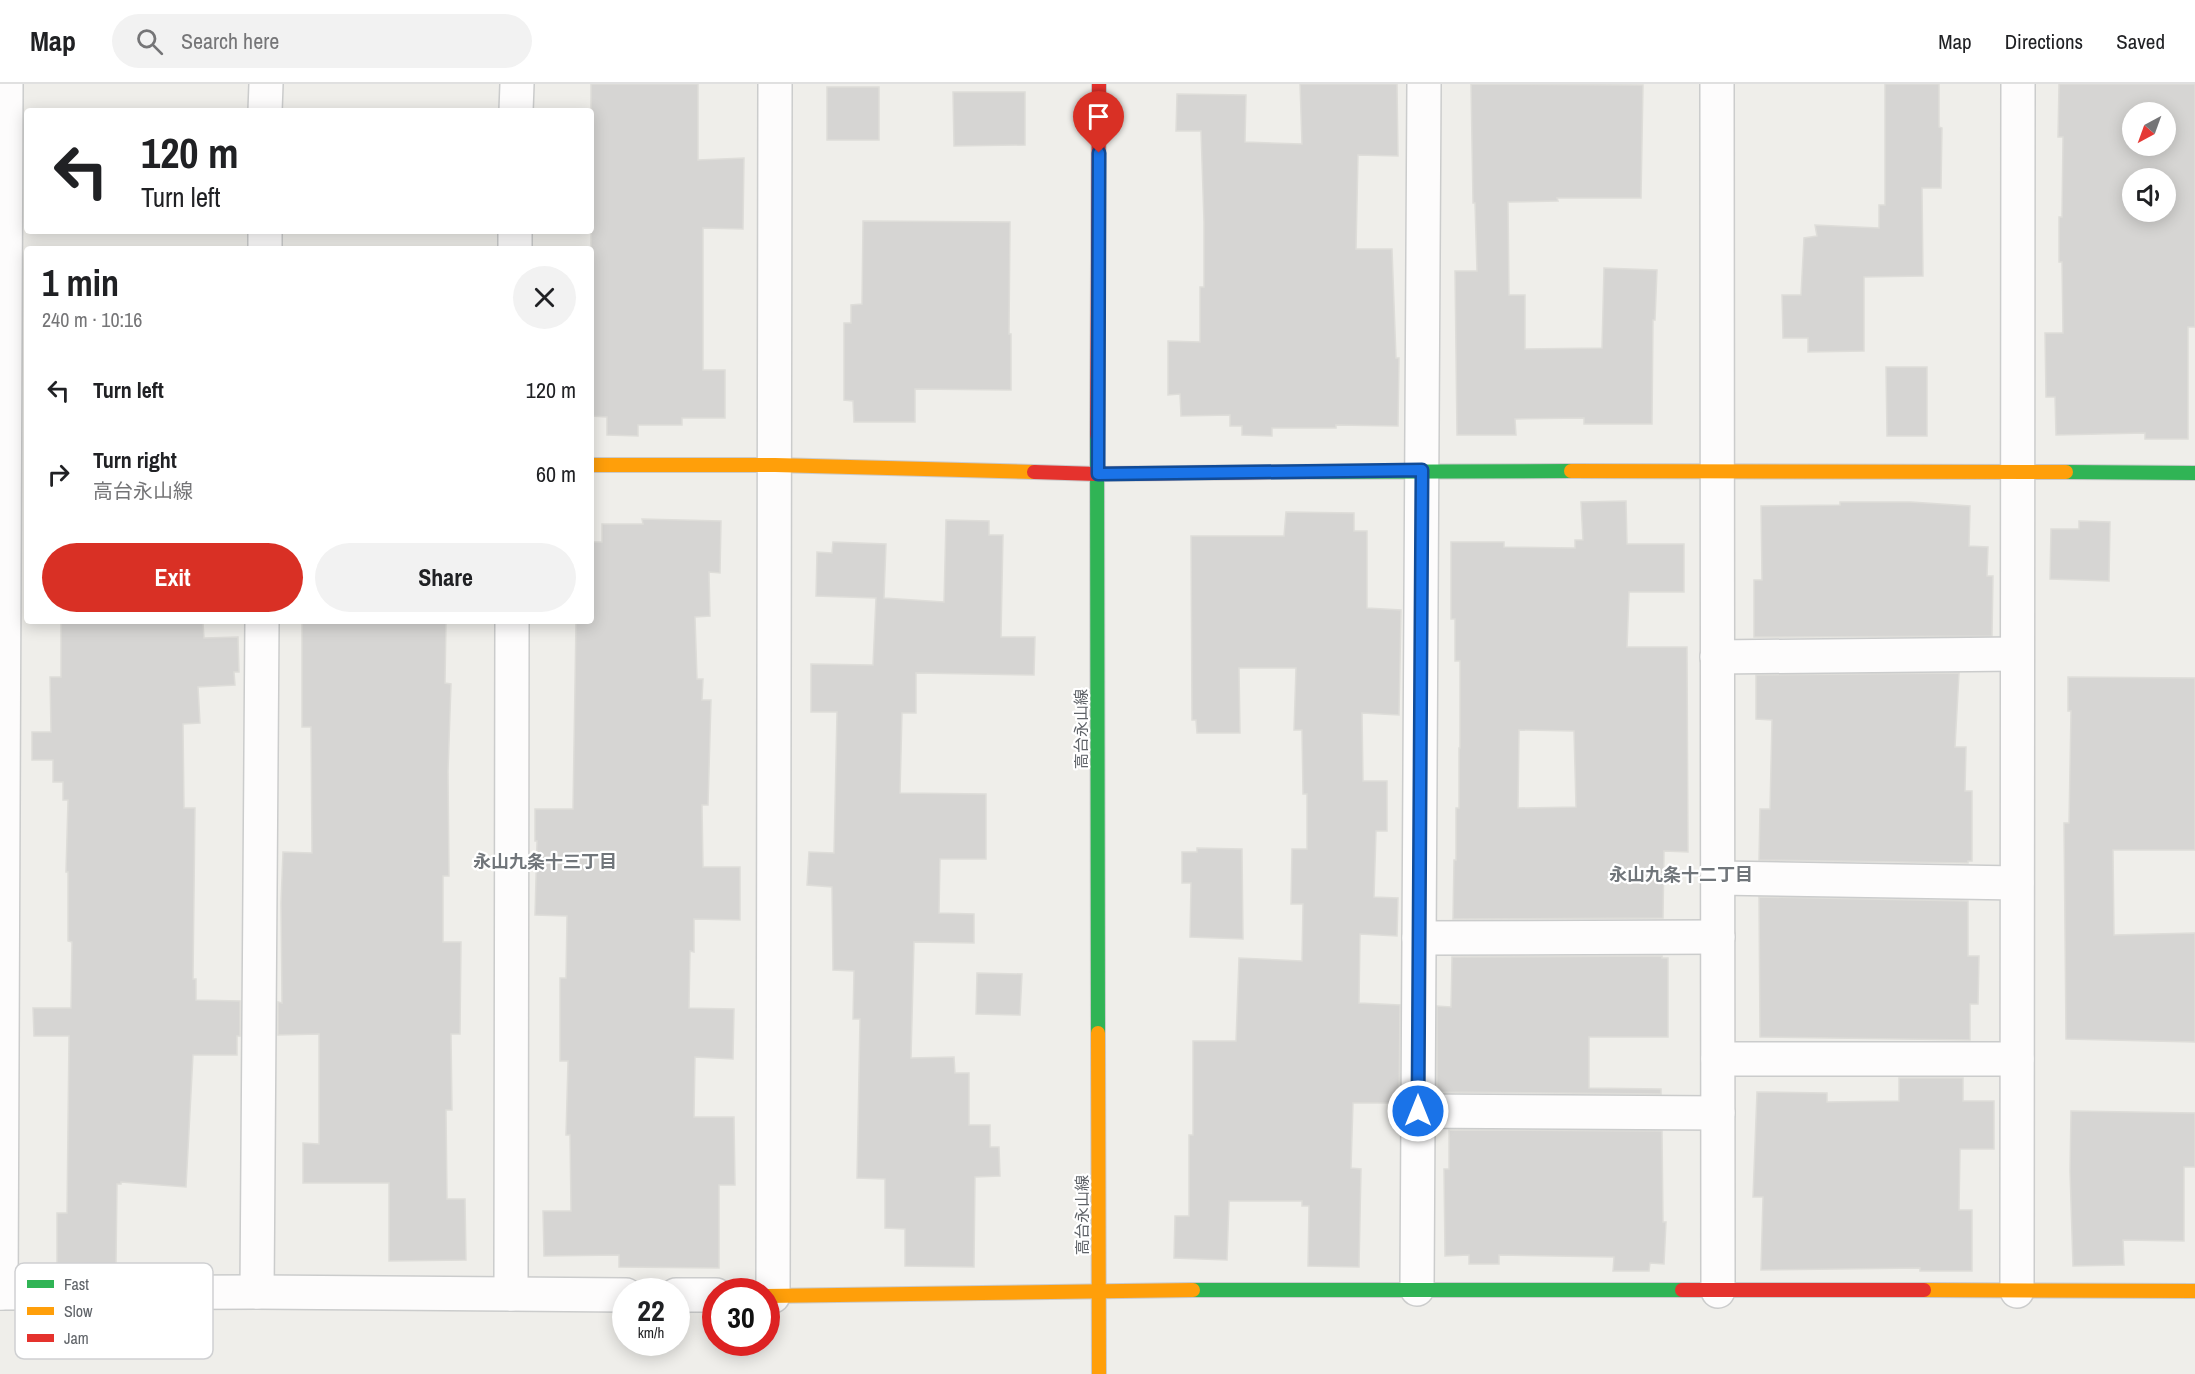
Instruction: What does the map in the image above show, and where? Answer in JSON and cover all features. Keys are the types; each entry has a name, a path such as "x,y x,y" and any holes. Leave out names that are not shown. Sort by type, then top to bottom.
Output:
{"street":[{"path":"6,84 10,463 0,1293 15,1293"},
{"path":"266,84 266,108"},
{"path":"516,108 517,84"},
{"path":"770,1278 775,84"},
{"name":"高台永山線","path":"1099,84 1099,1374"},
{"path":"1417,1289 1424,84"},
{"path":"1717,84 1718,1291"},
{"path":"2017,1292 2018,84"},
{"path":"594,465 775,465 1098,474 1422,470 2195,473"},
{"path":"257,1292 262,624"},
{"path":"511,1294 512,624"},
{"path":"1717,657 2017,654"},
{"path":"1718,878 2017,883"},
{"path":"1419,938 1718,937"},
{"path":"1718,1059 2017,1059"},
{"path":"1418,1111 1718,1113"},
{"path":"780,1296 1099,1290 2195,1291"},
{"path":"213,1292 612,1294"}],"building":[{"path":"591,84 698,84 698,160 744,158 743,229 703,228 703,370 725,370 725,418 682,418 682,425 638,425 638,436 607,435 607,417 594,416 594,246 591,246 591,234 594,234 594,108 591,108"},
{"path":"1300,84 1397,84 1398,156 1358,155 1356,249 1392,249 1396,358 1399,358 1398,426 1336,425 1336,428 1272,428 1272,436 1242,435 1242,426 1230,426 1230,415 1181,416 1180,394 1168,395 1168,341 1200,342 1200,287 1204,287 1201,131 1176,131 1177,94 1246,95 1245,142 1302,144"},
{"path":"1471,84 1643,85 1641,198 1557,198 1558,201 1508,202 1509,295 1525,295 1525,349 1602,348 1604,268 1657,270 1655,320 1653,320 1652,424 1584,424 1584,418 1515,419 1516,435 1457,435 1455,271 1477,271 1475,203 1473,203"},
{"path":"1885,84 1939,84 1939,127 1942,128 1941,188 1922,188 1923,276 1864,277 1864,351 1808,352 1808,338 1783,338 1782,295 1801,295 1804,238 1817,236 1815,225 1879,228 1879,205 1885,205"},
{"path":"2059,84 2195,84 2195,327 2188,327 2188,439 2145,439 2145,433 2056,435 2055,397 2046,397 2045,333 2063,333 2059,217 2062,217 2063,137 2058,137"},
{"path":"827,87 879,87 879,140 827,140"},
{"path":"953,92 1025,92 1025,145 954,146"},
{"path":"863,221 1010,222 1011,390 915,389 915,422 854,422 853,401 844,400 844,323 851,323 851,305 862,304"},
{"path":"1886,367 1927,367 1927,436 1887,436"},
{"path":"1626,501 1627,544 1684,544 1684,592 1629,592 1627,647 1687,647 1688,852 1664,851 1663,918 1453,919 1456,808 1459,808 1460,661 1455,661 1455,619 1451,619 1451,542 1504,542 1504,547 1575,548 1575,540 1583,540 1581,502","holes":["1519,730 1574,731 1576,807 1518,808"]},
{"path":"1840,502 1911,502 1970,506 1969,546 1988,547 1987,576 1993,576 1992,636 1754,637 1754,580 1762,580 1761,506 1840,505"},
{"path":"1286,512 1354,513 1354,531 1367,531 1367,608 1401,610 1399,715 1362,713 1363,781 1387,781 1387,831 1376,831 1374,897 1398,898 1397,936 1360,934 1359,1003 1400,1005 1399,1103 1353,1103 1351,1168 1361,1169 1359,1267 1308,1266 1309,1206 1302,1206 1302,1201 1229,1201 1227,1260 1174,1258 1175,1216 1189,1216 1189,1135 1193,1135 1193,1041 1236,1041 1239,958 1302,961 1303,904 1291,904 1292,849 1307,849 1307,794 1303,794 1302,730 1294,730 1296,668 1239,668 1240,733 1197,733 1196,720 1192,720 1191,536 1284,536"},
{"path":"642,519 721,521 720,573 709,572 710,616 695,617 697,679 703,679 702,700 711,700 708,805 702,805 703,867 740,867 740,920 694,919 694,952 690,951 689,1008 734,1009 733,1059 695,1057 694,1117 734,1117 735,1185 719,1185 719,1268 619,1267 619,1255 544,1256 543,1211 571,1211 570,1135 566,1135 568,1061 560,1061 560,978 566,978 567,916 535,915 537,841 535,841 535,809 573,809 576,624 594,624 594,542 602,542 602,524 643,524"},
{"path":"946,520 989,521 989,535 1003,535 1001,637 1035,637 1034,675 916,673 916,713 902,713 900,793 986,794 986,859 940,859 939,913 974,914 974,943 914,942 911,1058 954,1057 955,1073 969,1073 969,1125 990,1125 990,1147 999,1147 1000,1176 975,1177 974,1267 905,1266 905,1229 885,1228 885,1179 857,1178 860,1019 853,1019 854,971 833,970 832,887 807,885 809,852 834,853 837,712 811,712 811,664 873,665 876,598 816,596 817,552 832,553 833,542 886,544 884,598 944,602"},
{"path":"2079,521 2110,522 2109,581 2050,579 2051,529 2079,529"},
{"path":"61,624 203,624 204,638 238,637 239,672 234,672 235,685 198,687 200,723 183,724 184,808 195,808 193,979 196,979 196,1000 240,1001 240,1036 237,1036 237,1055 193,1055 186,1187 121,1182 117,1184 116,1263 57,1263 57,1213 67,1213 69,1036 34,1036 33,1008 71,1008 72,942 68,941 68,872 66,872 68,800 63,800 63,782 53,782 53,760 32,760 32,732 51,732 50,677 61,677"},
{"path":"302,624 446,624 445,683 451,684 448,771 449,876 443,876 443,942 461,942 460,1034 451,1034 452,1110 446,1110 447,1199 465,1199 466,1260 389,1261 389,1183 303,1183 303,1143 319,1144 319,1034 278,1035 278,1002 282,1003 283,852 312,853 311,727 302,727"},
{"path":"1959,673 1955,747 1966,747 1965,791 1972,791 1972,861 1968,863 1759,860 1760,809 1770,809 1772,720 1756,719 1756,675"},
{"path":"2068,677 2195,678 2195,850 2113,850 2114,935 2195,933 2195,1042 2066,1039 2064,823 2069,823 2071,711 2068,711"},
{"path":"1197,848 1242,849 1243,939 1190,937 1191,883 1182,883 1182,852 1197,852"},
{"path":"1759,897 1968,901 1968,956 1979,956 1978,1004 1970,1004 1970,1040 1760,1037"},
{"path":"1662,956 1662,958 1668,958 1668,1037 1589,1037 1589,1088 1661,1089 1661,1094 1437,1092 1437,1006 1451,1007 1452,957"},
{"path":"977,973 1022,974 1020,1015 976,1014"},
{"path":"1899,1078 1963,1078 1963,1101 1994,1101 1994,1149 1960,1149 1959,1210 1972,1210 1972,1271 1920,1271 1920,1268 1761,1270 1763,1197 1753,1197 1757,1092 1827,1093 1827,1102 1899,1101"},
{"path":"2071,1111 2195,1113 2195,1167 2184,1167 2184,1241 2123,1240 2124,1265 2073,1266"},
{"path":"1449,1130 1662,1131 1663,1222 1666,1222 1664,1264 1650,1263 1649,1271 1613,1271 1614,1257 1499,1255 1499,1264 1469,1264 1469,1255 1445,1256 1444,1169 1449,1169"}],"traffic: fast":[{"path":"1097,435 1098,1033"},
{"path":"1276,472 1571,471"},
{"path":"2066,472 2195,473"},
{"path":"1193,1290 1682,1290"}],"traffic: slow":[{"path":"594,465 775,465 1034,472"},
{"path":"1571,471 2066,472"},
{"path":"1098,1033 1099,1374"},
{"path":"780,1296 1193,1290"},
{"path":"1924,1290 2195,1291"}],"traffic: jam":[{"path":"1097,435 1099,84"},
{"path":"1034,472 1097,474 1276,472"},
{"path":"1682,1290 1924,1290"}],"district":[{"name":"永山九条十三丁目","path":"545,861"},
{"name":"永山九条十二丁目","path":"1681,874"}],"route":[{"path":"1099,153 1098,474 1422,470 1418,1111"}]}
